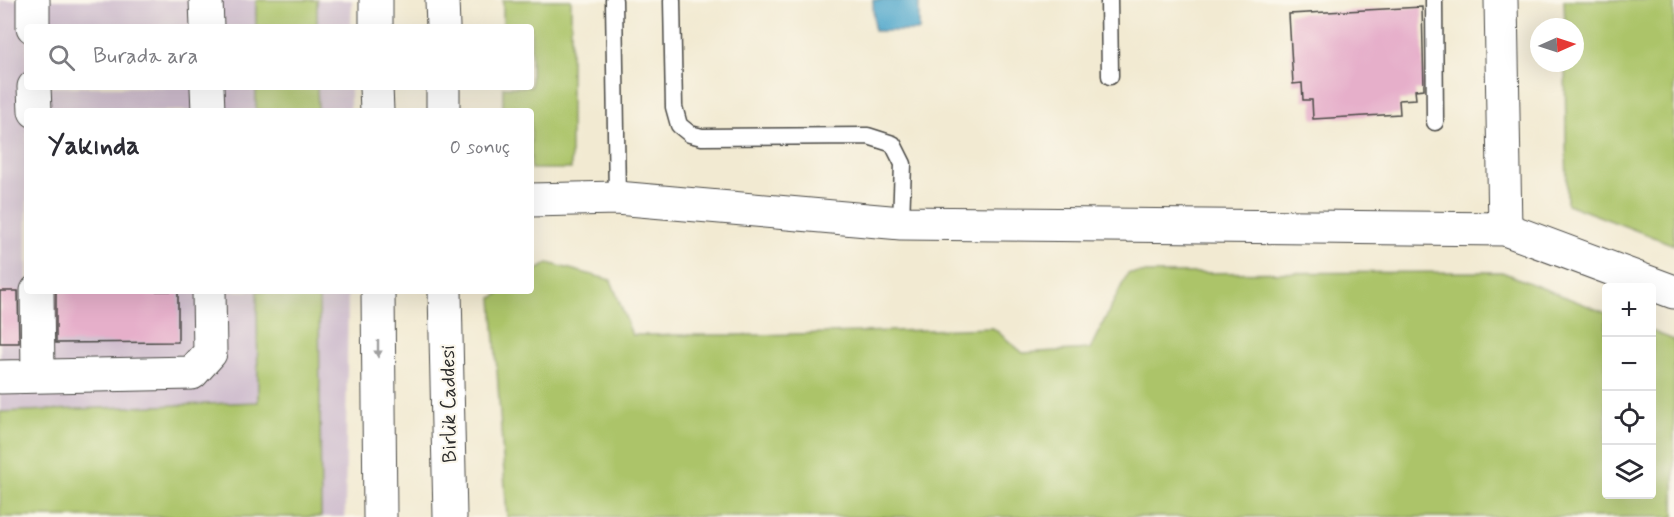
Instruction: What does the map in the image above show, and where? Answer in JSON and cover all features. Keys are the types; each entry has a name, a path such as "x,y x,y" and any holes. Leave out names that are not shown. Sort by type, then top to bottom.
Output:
{"street":[{"path":"33,0 33,24"},
{"path":"206,0 207,24"},
{"path":"376,0 376,24"},
{"path":"442,0 442,24"},
{"path":"1501,0 1505,229"},
{"path":"34,90 35,108"},
{"path":"207,90 207,108"},
{"path":"376,90 377,108"},
{"path":"443,90 443,108"},
{"path":"534,200 617,198 902,223 1505,229 1674,292"},
{"path":"37,294 39,376"},
{"path":"0,377 192,373 210,353 209,294"},
{"path":"378,294 380,517"},
{"name":"Birlik Caddesi","path":"445,294 450,517"}],"lane":[{"path":"614,0 617,198"},
{"path":"672,0 674,107 679,125 690,134 702,136 868,136 893,144 903,164 902,223"},
{"path":"1109,0 1110,76"},
{"path":"1434,0 1436,122"}],"shaded area":[{"path":"0,0 352,0 351,24 24,24 24,90 350,90 350,108 24,108 24,294 348,294 345,517 0,517"}],"green space":[{"path":"256,0 317,0 317,24 256,24"},
{"path":"503,0 571,0 571,169 534,169 534,108 503,108 503,90 534,90 534,24 503,24"},
{"path":"1564,0 1674,0 1674,245 1567,204 1565,72 1584,72 1584,18 1565,18"},
{"path":"256,90 317,90 318,108 256,108"},
{"path":"548,263 611,280 632,335 760,335 993,328 1023,353 1090,349 1128,273 1502,272 1602,311 1602,499 1656,499 1656,333 1674,340 1674,517 507,517 492,298 498,294 534,294 534,272"},
{"path":"257,294 319,294 321,517 0,517 0,412 258,402"}],"water":[{"path":"873,0 919,0 919,31 874,31"}],"building":[{"path":"1422,7 1424,89 1415,90 1416,99 1399,100 1400,114 1313,119 1312,100 1303,100 1302,83 1293,84 1289,14"},
{"path":"0,291 18,291 19,343 0,343"},
{"path":"56,294 178,294 178,342 56,343"}]}
